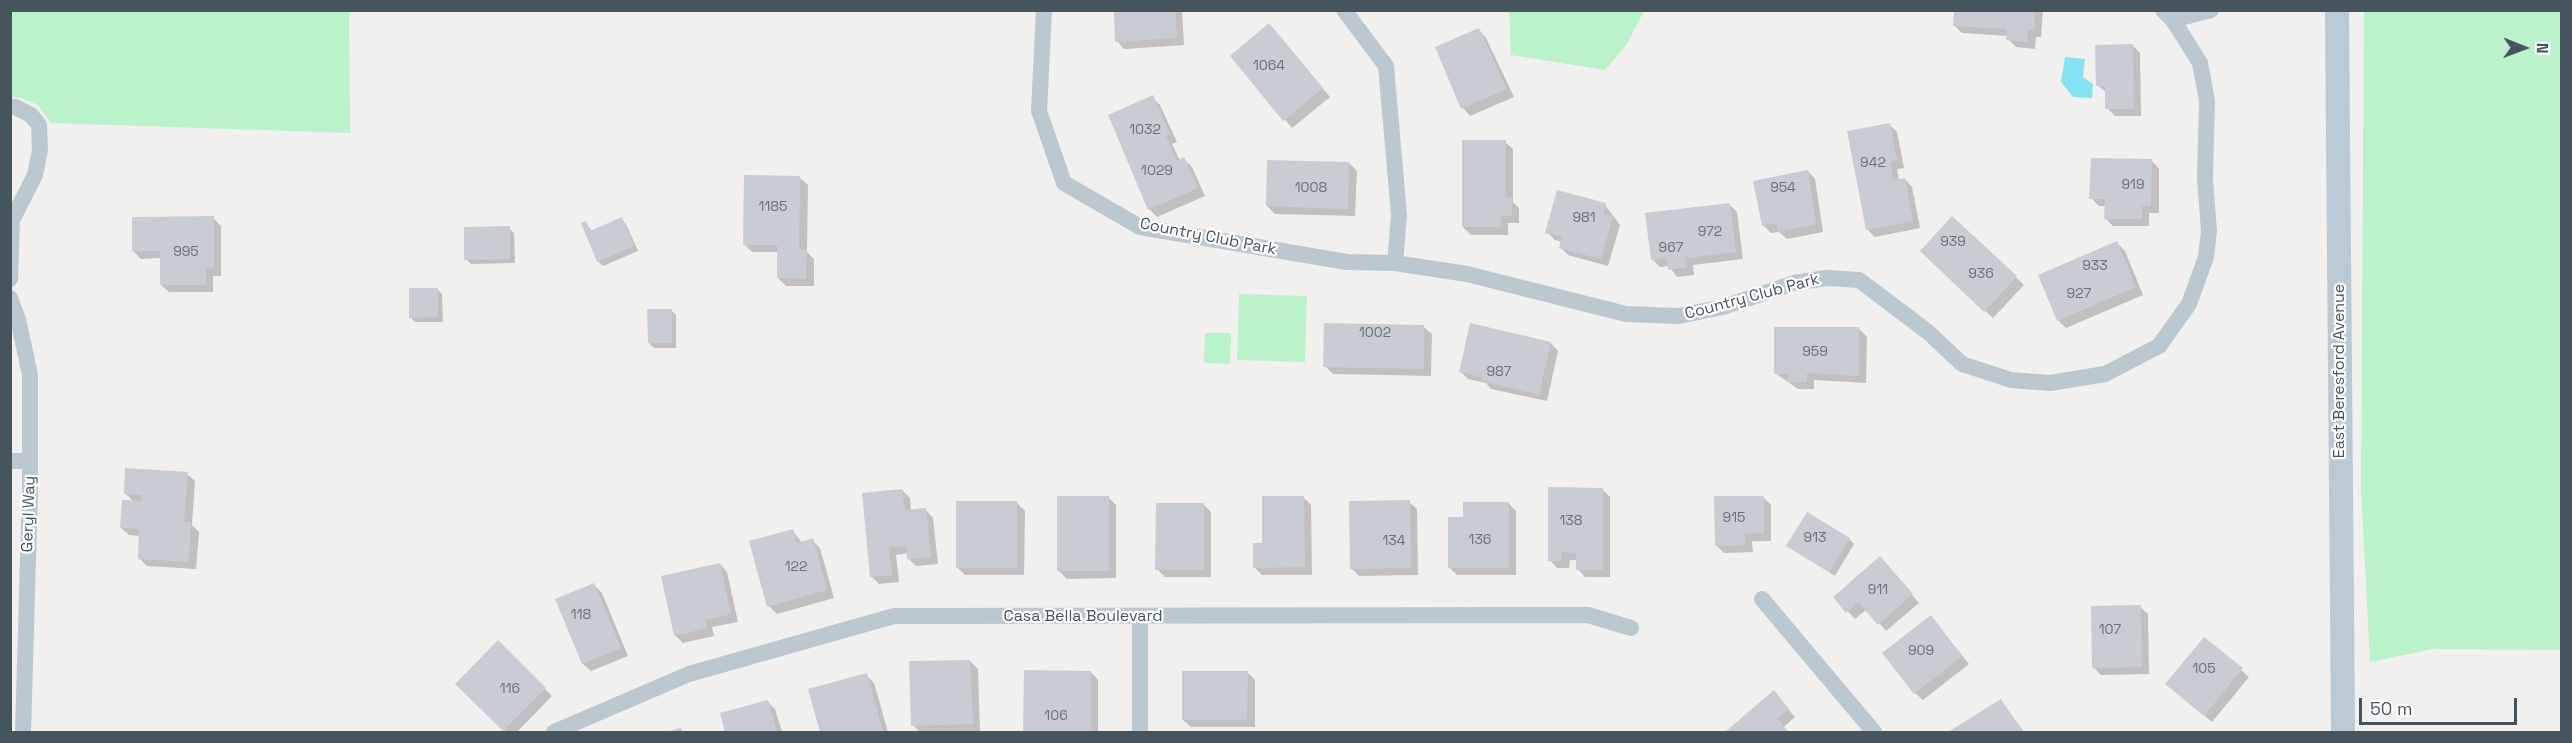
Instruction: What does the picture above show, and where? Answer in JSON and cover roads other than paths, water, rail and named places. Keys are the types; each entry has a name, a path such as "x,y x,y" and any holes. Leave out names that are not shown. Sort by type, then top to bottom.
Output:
{"street":[{"name":"Country Club Park","path":"1044,10 1039,111 1064,183 1140,227 1347,262 1395,263 1467,274 1636,315 1679,316 1723,307 1794,283 1826,278 1859,280 1919,325 1962,364 2011,380 2040,382 2105,374 2159,346 2189,304 2205,257 2209,231 2205,179 2207,101 2200,63 2168,15 2211,10"},
{"path":"1344,10 1386,66 1399,215 1395,263"},
{"name":"East Beresford Avenue","path":"2337,10 2343,732"},
{"path":"10,107 31,115 39,125 40,150 34,175 11,219 10,279"},
{"name":"Geryl Way","path":"10,298 18,319 30,375 23,732"},
{"path":"10,461 30,461"},
{"path":"1762,599 1874,732"},
{"name":"Casa Bella Boulevard","path":"554,732 689,674 894,616 1140,618 1588,615 1631,628"},
{"path":"1140,618 1140,732"}],"water":[{"path":"2065,57 2085,59 2083,77 2093,84 2092,98 2073,97 2061,82"}]}
